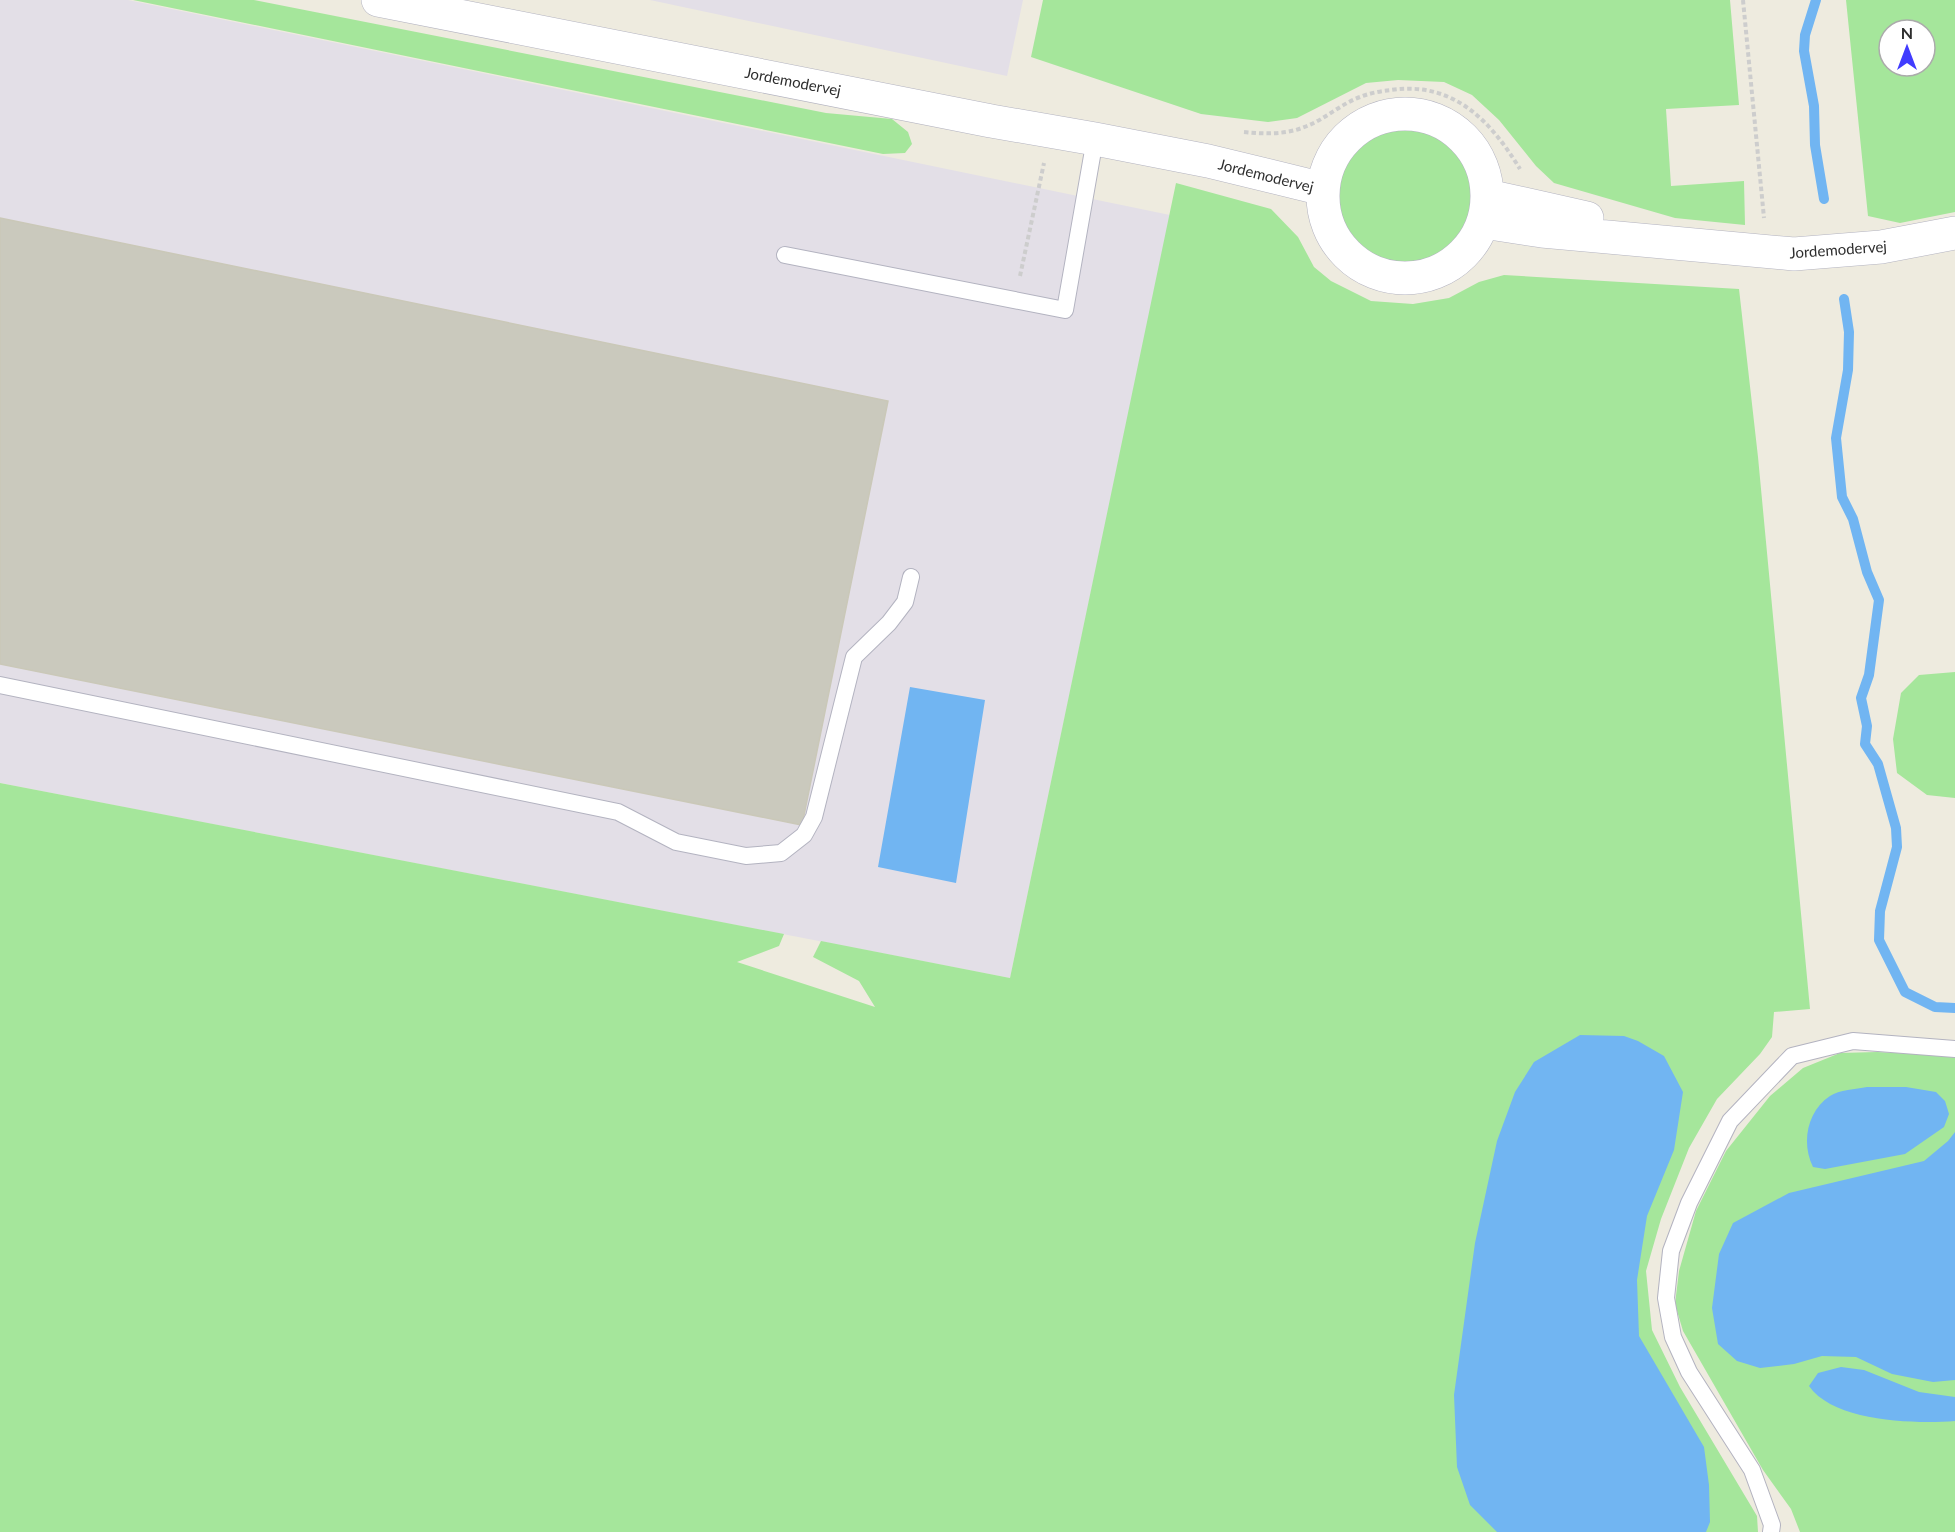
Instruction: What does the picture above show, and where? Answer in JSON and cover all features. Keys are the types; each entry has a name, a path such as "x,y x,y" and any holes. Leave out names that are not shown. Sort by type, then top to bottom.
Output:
{"street":[{"name":"Jordemodervej","path":"378,0 1208,161 1325,180"},
{"path":"1404,114 1416,115 1445,125 1469,145 1481,167 1486,209 1470,245 1454,262 1422,276 1387,276 1365,268 1339,245 1328,224 1323,201 1325,180 1339,148 1357,130 1379,119 1404,114"},
{"name":"Jordemodervej","path":"1486,209 1602,222 1685,245 1794,254 1881,247 1955,233"}],"lane":[{"path":"785,255 1065,310 1095,139"},
{"path":"0,685 618,812 676,842 746,856 781,853 804,835 814,817 854,657 890,623 905,602 911,577"},
{"path":"1771,1532 1772,1525 1752,1470 1689,1372 1673,1337 1666,1298 1671,1251 1689,1203 1730,1121 1792,1056 1853,1041 1955,1049"}],"path":[{"path":"1743,0 1767,252"},
{"path":"1233,131 1268,135 1287,132 1308,126 1360,97 1398,89 1436,91 1457,100 1477,113 1507,149 1523,176"},
{"path":"1015,300 1051,131"}],"shaded area":[{"path":"0,0 128,0 1170,215 1010,978 0,783"},
{"path":"650,0 1023,0 1007,76"}],"green space":[{"path":"133,0 254,0 826,113 892,119 908,132 912,144 905,153 883,154"},
{"path":"1043,0 1730,0 1739,105 1666,109 1671,186 1744,181 1745,225 1675,218 1554,183 1536,166 1499,120 1472,95 1444,82 1398,80 1366,83 1297,118 1268,122 1201,114 1031,57"},
{"path":"1846,0 1955,0 1955,212 1900,223 1868,216"},
{"path":"1406,129 1432,134 1454,148 1468,170 1473,196 1468,222 1454,244 1432,258 1406,263 1380,258 1358,244 1344,222 1339,196 1344,170 1358,148 1380,134"},
{"path":"1176,183 1271,209 1298,237 1314,267 1331,281 1371,301 1413,304 1449,298 1479,282 1504,275 1739,289 1758,457 1810,1009 1774,1012 1772,1037 1760,1054 1717,1099 1689,1148 1661,1219 1646,1271 1652,1330 1680,1387 1757,1516 1758,1532 0,1532 0,783 784,934 779,946 737,962 875,1007 859,981 813,957 821,941 1010,978"},
{"path":"1955,672 1955,798 1927,795 1897,773 1893,739 1901,693 1919,675"},
{"path":"1877,1052 1955,1056 1955,1532 1800,1532 1791,1509 1763,1470 1683,1331 1675,1304 1679,1271 1696,1211 1726,1151 1770,1096 1803,1068 1840,1053"}],"water":[{"path":"910,687 985,700 956,883 878,867"},
{"path":"1580,1035 1624,1036 1638,1041 1664,1056 1683,1092 1674,1150 1647,1216 1637,1280 1639,1336 1704,1447 1709,1485 1710,1522 1706,1532 1497,1532 1470,1505 1457,1467 1454,1395 1475,1243 1497,1141 1515,1092 1534,1062"},
{"path":"1867,1087 1906,1087 1936,1092 1945,1101 1949,1114 1944,1127 1905,1154 1825,1169 1813,1167 1809,1158 1807,1138 1808,1128 1816,1110 1822,1102 1834,1094"},
{"path":"1955,1132 1955,1380 1933,1382 1892,1374 1856,1357 1822,1356 1794,1364 1760,1368 1737,1361 1718,1344 1712,1308 1719,1254 1733,1223 1789,1193 1924,1161"},
{"path":"1841,1367 1864,1370 1919,1392 1955,1397 1955,1421 1898,1421 1856,1414 1837,1407 1821,1398 1809,1386 1818,1373"}],"building":[{"path":"0,218 888,401 802,825 0,664"}],"waterway":[{"path":"1816,0 1805,35 1804,51 1814,106 1815,145 1824,199"},
{"path":"1844,299 1849,332 1848,370 1836,438 1842,497 1853,519 1867,572 1879,600 1869,675 1861,698 1867,726 1865,744 1878,764 1896,828 1897,847 1880,911 1879,940 1905,992 1935,1007 1955,1008"}]}
